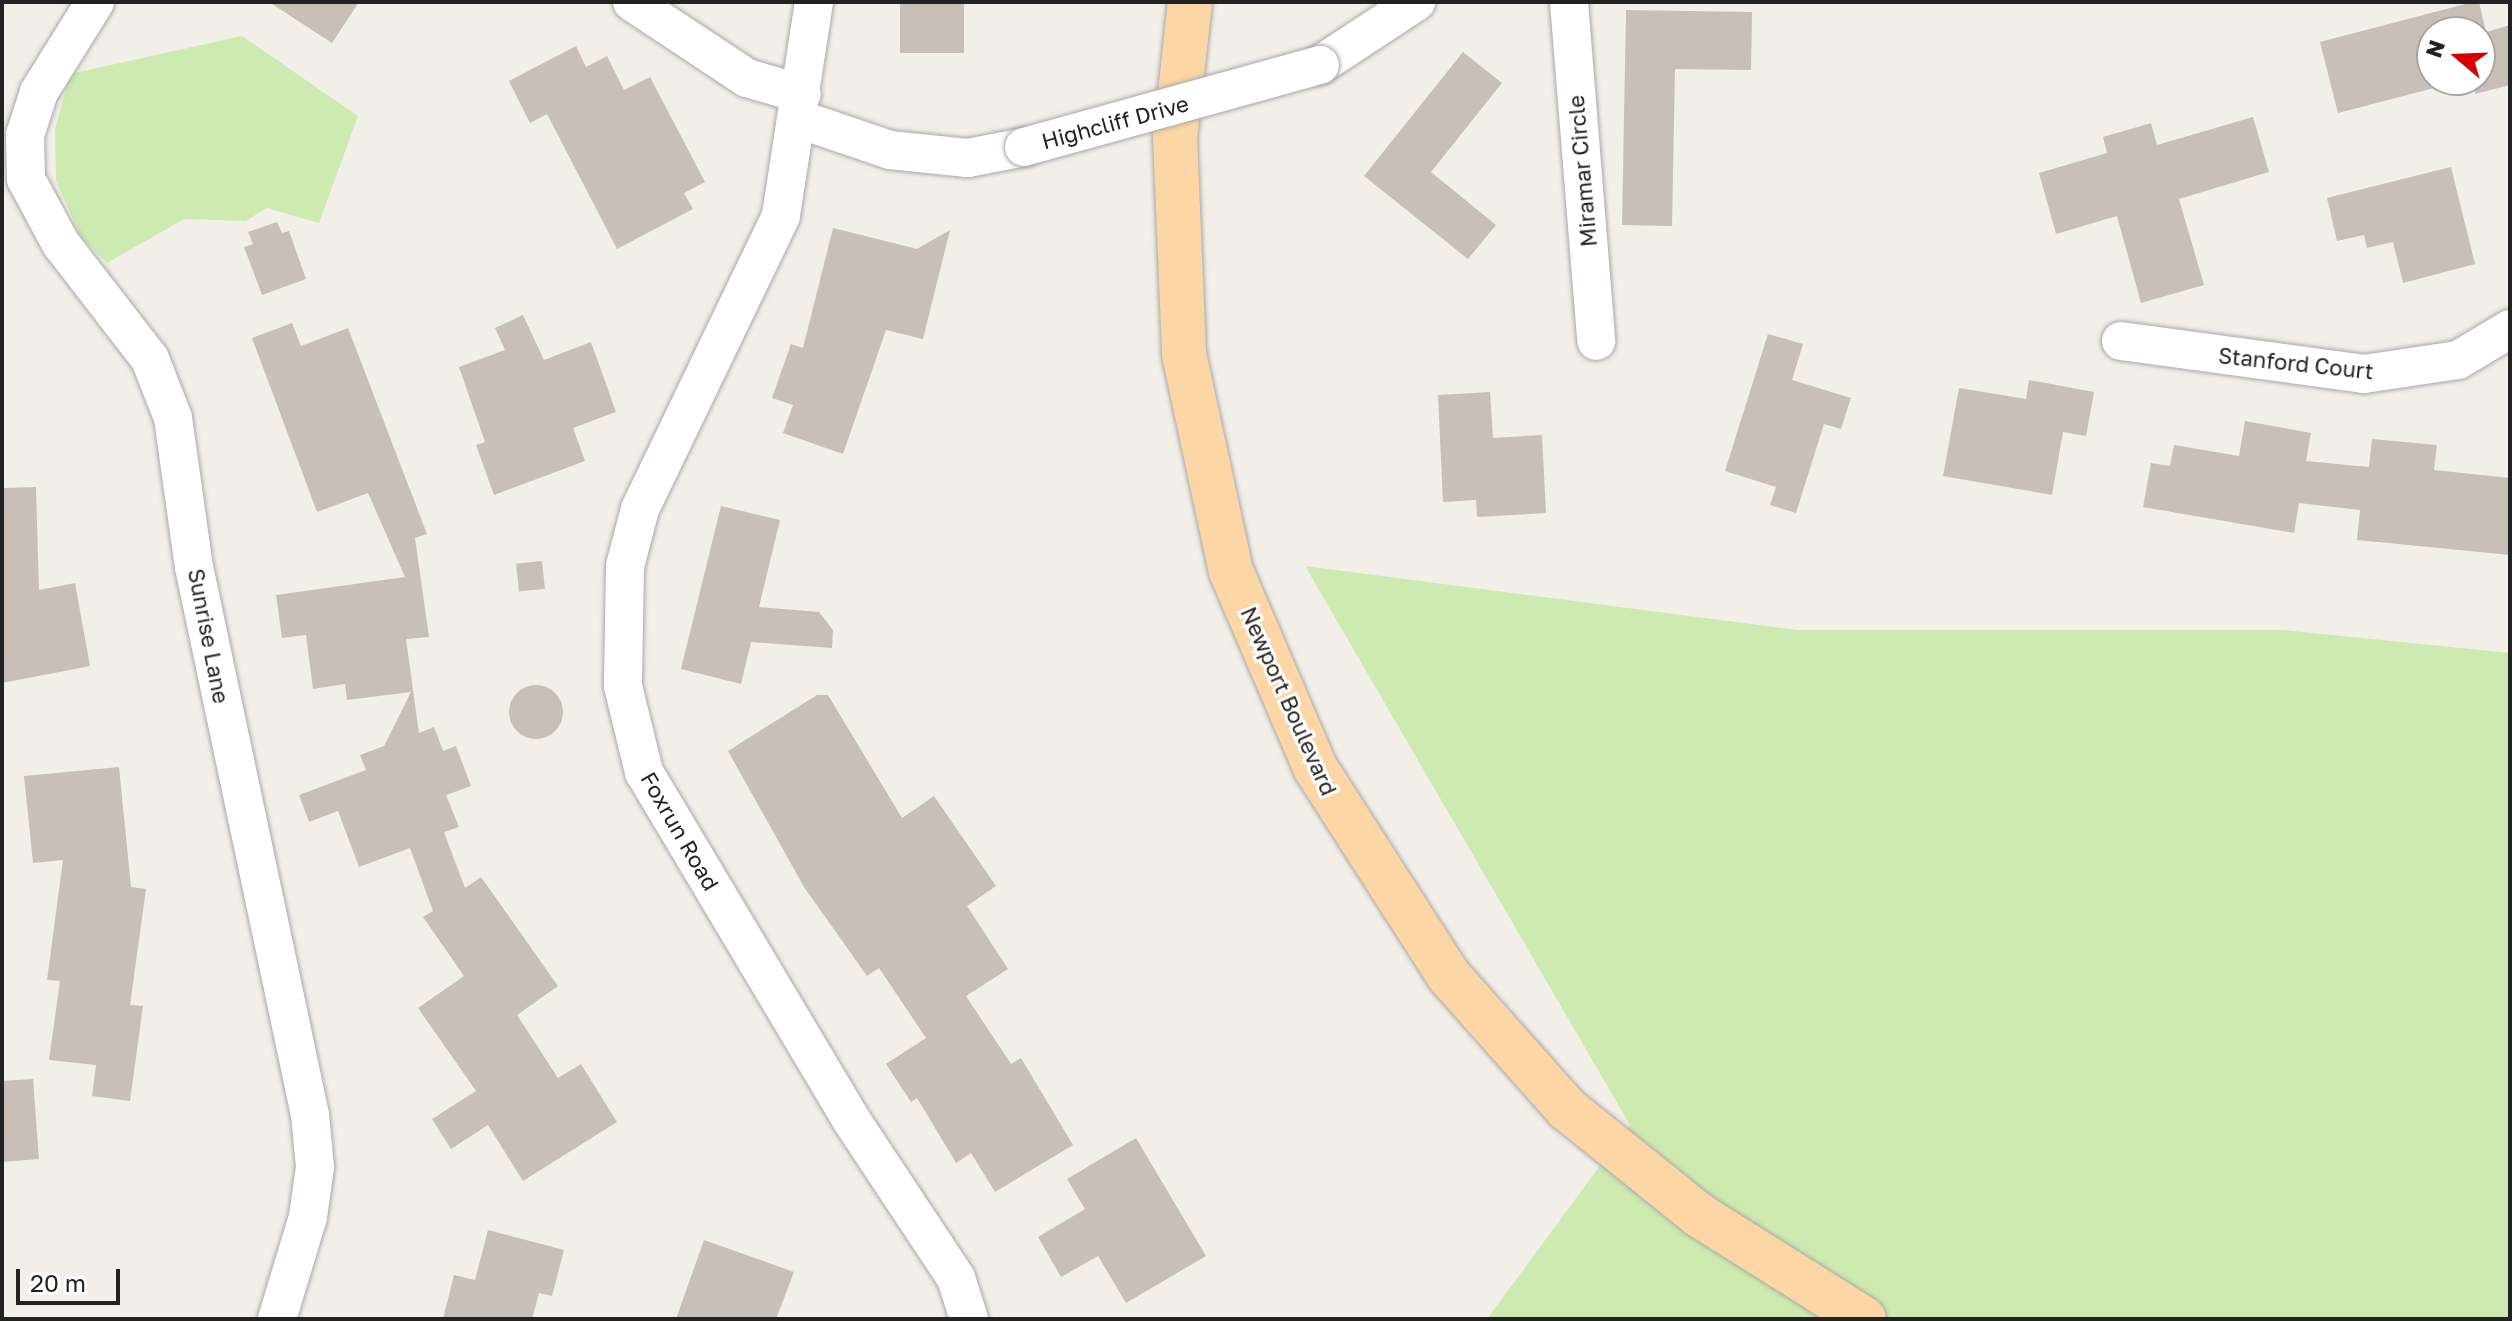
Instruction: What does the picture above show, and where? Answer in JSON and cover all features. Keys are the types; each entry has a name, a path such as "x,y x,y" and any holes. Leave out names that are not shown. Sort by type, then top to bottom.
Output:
{"main road":[{"name":"Newport Boulevard","path":"1190,2 1175,137 1184,354 1231,571 1316,769 1449,976 1567,1109 1699,1215 1864,1319"}],"street":[{"name":"Sunrise Lane","path":"95,2 39,92 25,135 26,179 61,244 150,359 173,418 194,567 310,1115 315,1167 308,1217 277,1319"},
{"path":"632,2 747,78 800,107"},
{"name":"Foxrun Road","path":"814,2 800,107 767,255 640,509 625,566 623,686 644,772 850,1118 956,1278 969,1319"},
{"name":"Highcliff Drive","path":"800,107 890,150 968,158 1024,147 1320,65 1416,2"},
{"name":"Miramar Circle","path":"1569,2 1596,341"},
{"name":"Stanford Court","path":"2121,341 2364,374 2444,364 2510,329"}],"green space":[{"path":"242,36 358,116 319,223 267,208 246,221 184,219 107,263 81,237 56,181 55,130 70,74"},
{"path":"1305,566 1798,630 2284,630 2510,653 2510,1319 1487,1319 1630,1125"}],"building":[{"path":"269,2 359,2 332,43"},
{"path":"900,2 964,2 964,53 900,53"},
{"path":"2479,2 2482,16 2419,16"},
{"path":"1626,10 1752,12 1751,70 1675,69 1672,226 1622,225"},
{"path":"2416,17 2416,93 2338,113 2320,42"},
{"path":"2510,25 2510,85 2496,89 2496,29"},
{"path":"576,46 586,67 607,56 624,90 650,77 705,182 684,193 693,209 617,249 547,114 530,123 509,81"},
{"path":"1463,52 1502,83 1431,172 1496,225 1468,259 1364,176"},
{"path":"2253,117 2269,172 2179,199 2204,285 2141,303 2117,216 2056,234 2039,173 2107,153 2103,137 2151,123 2157,145"},
{"path":"2451,167 2475,264 2403,283 2393,242 2367,248 2364,235 2337,241 2327,198"},
{"path":"277,222 282,233 289,231 306,279 262,295 244,247 253,244 248,232"},
{"path":"833,228 917,249 950,230 923,339 886,330 843,454 783,433 793,405 772,398 791,344 803,348"},
{"path":"523,315 544,360 591,342 616,412 573,428 585,461 494,495 476,445 485,442 459,367 505,350 495,328"},
{"path":"292,323 301,346 348,328 427,534 415,538 429,637 406,639 419,733 434,727 443,751 456,746 471,786 446,795 459,827 444,832 465,888 481,877 558,986 517,1015 558,1078 581,1064 617,1122 523,1181 488,1125 451,1149 432,1119 476,1091 418,1008 464,976 423,917 433,911 410,848 359,867 338,811 309,822 299,795 366,770 360,755 384,746 411,692 347,700 345,684 313,689 306,635 282,638 276,595 405,577 368,493 317,512 252,338"},
{"path":"1768,334 1803,344 1792,380 1851,398 1841,429 1824,424 1796,513 1770,505 1776,487 1725,471"},
{"path":"2029,380 2094,392 2086,436 2063,432 2052,495 1943,476 1959,388 2026,399"},
{"path":"1490,392 1493,438 1542,435 1546,513 1477,517 1476,500 1443,502 1438,395"},
{"path":"2245,421 2311,433 2306,461 2369,467 2372,439 2437,445 2434,470 2510,478 2510,555 2357,540 2360,510 2299,503 2294,533 2143,507 2151,463 2170,466 2174,445 2239,456"},
{"path":"36,487 39,590 75,583 90,666 2,683 2,488"},
{"path":"721,506 780,520 759,607 819,612 833,630 832,648 751,642 741,684 681,669"},
{"path":"542,561 545,589 519,592 516,564"},
{"path":"536,685 555,693 563,712 555,731 536,739 517,731 509,712 517,693"},
{"path":"817,695 828,695 902,818 934,796 996,886 967,906 1008,969 966,996 1011,1064 1021,1058 1073,1145 995,1192 971,1153 956,1163 917,1098 911,1102 886,1064 926,1038 879,968 867,976 804,887 728,751"},
{"path":"119,767 131,887 146,889 130,1005 143,1006 130,1101 92,1096 96,1065 49,1060 60,981 47,980 63,860 33,863 24,776"},
{"path":"33,1079 39,1159 2,1162 2,1081"},
{"path":"1136,1138 1206,1256 1126,1303 1098,1256 1061,1277 1038,1237 1085,1209 1067,1179"},
{"path":"488,1230 564,1250 552,1296 539,1293 532,1319 443,1319 454,1275 475,1280"},
{"path":"704,1240 794,1272 776,1319 676,1319"}]}
